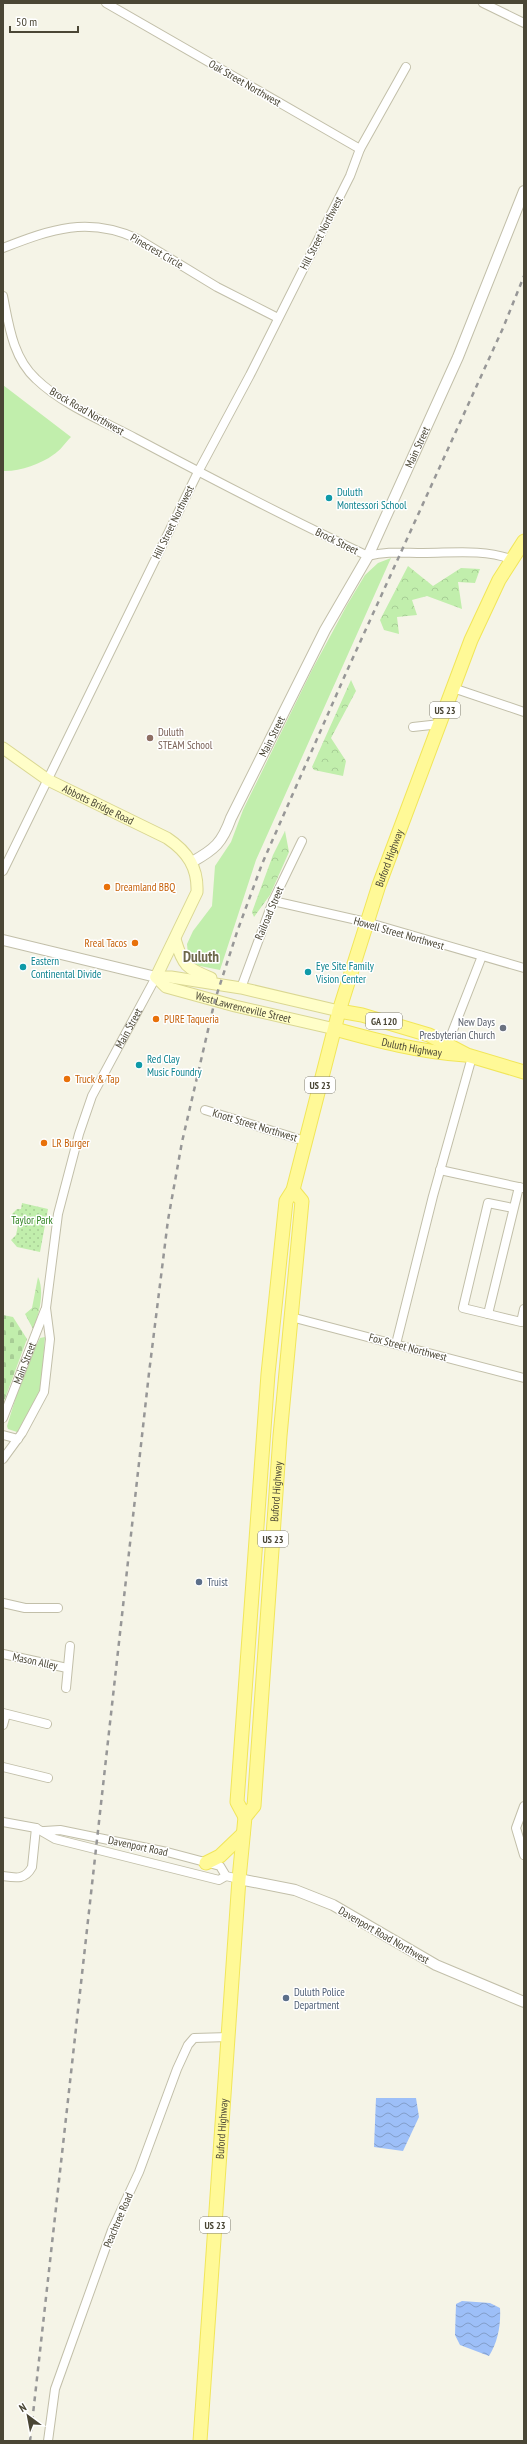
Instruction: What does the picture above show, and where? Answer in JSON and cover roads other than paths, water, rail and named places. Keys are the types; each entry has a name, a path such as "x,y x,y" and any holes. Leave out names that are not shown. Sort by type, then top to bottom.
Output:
{"main road":[{"name":"Buford Highway","path":"245,1818 237,1802 274,1309 286,1201 293,1190 339,1011 366,922 471,640 512,559 524,541"},
{"name":"Abbotts Bridge Road","path":"3,748 48,780 167,838 184,851 192,862"},
{"name":"Main Street","path":"156,977 197,892 197,881 192,862"},
{"path":"175,939 180,955 188,968 220,984"},
{"name":"West Lawrenceville Street","path":"156,977 171,976 220,984 339,1011"},
{"name":"West Lawrenceville Street","path":"156,977 166,987 281,1018 335,1029"},
{"name":"Duluth Highway","path":"339,1011 362,1014 403,1027 448,1043 470,1056"},
{"name":"Duluth Highway","path":"335,1029 402,1047 432,1053 470,1056 524,1072"},
{"name":"Buford Highway","path":"200,2441 239,1879 245,1818 254,1806 285,1386 302,1201 293,1190"},
{"path":"283,1235 290,1251 283,1296 291,1317"},
{"path":"274,1309 279,1310 281,1316 279,1368 285,1386"},
{"path":"260,1486 266,1498 264,1536 273,1544"},
{"path":"250,1628 257,1633 264,1663"},
{"path":"206,1863 220,1856 243,1834"}],"street":[{"name":"Oak Street Northwest","path":"106,3 360,149"},
{"path":"483,3 524,23"},
{"path":"360,149 406,67"},
{"name":"Hill Street Northwest","path":"3,871 198,472 350,176 360,149"},
{"name":"Main Street","path":"192,862 214,848 224,836 231,818 325,630 368,556 458,357 524,191"},
{"name":"Pinecrest Circle","path":"3,248 49,232 96,225 125,233 138,239 217,287 278,318"},
{"name":"Brock Road Northwest","path":"3,296 12,338 21,359 36,379 51,391 198,472"},
{"path":"3,332 12,338"},
{"name":"Brock Street","path":"198,472 368,556 385,552 492,552 512,559"},
{"path":"453,688 524,712"},
{"path":"412,727 440,724"},
{"name":"Railroad Street","path":"241,988 273,901 302,841"},
{"name":"Howell Street Northwest","path":"273,901 366,922 524,968"},
{"name":"West Lawrenceville Street","path":"3,940 156,977"},
{"path":"448,1043 482,956"},
{"name":"Main Street","path":"3,1418 46,1308 59,1207 79,1134 92,1096 156,977"},
{"path":"396,1344 470,1056"},
{"name":"Knott Street Northwest","path":"205,1110 305,1141"},
{"path":"440,1170 521,1188 513,1208 488,1314"},
{"path":"513,1208 488,1203 463,1308 521,1322 524,1309"},
{"path":"3,1459 18,1439 44,1392 50,1339 46,1308"},
{"name":"Fox Street Northwest","path":"291,1317 524,1378"},
{"path":"3,1435 18,1439"},
{"path":"3,1603 24,1608 58,1608"},
{"path":"66,1688 70,1646"},
{"name":"Mason Alley","path":"3,1654 68,1668"},
{"path":"3,1725 4,1714 47,1724"},
{"path":"3,1767 48,1778"},
{"path":"524,1806 516,1828 524,1855"},
{"name":"Davenport Road","path":"3,1822 40,1830 60,1830 220,1866 226,1876"},
{"path":"3,1876 16,1878 29,1872 32,1867 40,1830"},
{"name":"Davenport Road","path":"40,1830 55,1839 118,1853 202,1877 219,1880 226,1876 239,1879"},
{"name":"Davenport Road Northwest","path":"239,1879 295,1890 333,1906 436,1965 524,2002"},
{"name":"Peachtree Road","path":"48,2441 55,2389 112,2230 139,2172 177,2069 188,2044 194,2038 229,2037"}],"water":[{"path":"376,2098 416,2098 419,2117 403,2151 374,2147"},
{"path":"462,2301 490,2303 500,2308 498,2333 495,2345 489,2356 460,2345 455,2335 456,2304"}],"railway":[{"path":"30,2441 149,1373 168,1220 182,1142 215,1000 237,932 262,864 346,673 503,328 524,276"}],"place":[{"name":"Duluth Montessori School","path":"329,498"},
{"name":"Duluth STEAM School","path":"150,738"},
{"name":"Dreamland BBQ","path":"107,887"},
{"name":"Rreal Tacos","path":"135,943"},
{"name":"Eastern Continental Divide","path":"23,967"},
{"name":"Eye Site Family Vision Center","path":"308,972"},
{"name":"PURE Taqueria","path":"156,1019"},
{"name":"New Days Presbyterian Church","path":"503,1028"},
{"name":"Red Clay Music Foundry","path":"139,1065"},
{"name":"Truck & Tap","path":"67,1079"},
{"name":"LR Burger","path":"44,1143"},
{"name":"Truist","path":"199,1582"},
{"name":"Duluth Police Department","path":"286,1998"}],"district":[{"name":"Duluth","path":"201,957"}],"park label":[{"name":"Taylor Park","path":"32,1220"}]}
